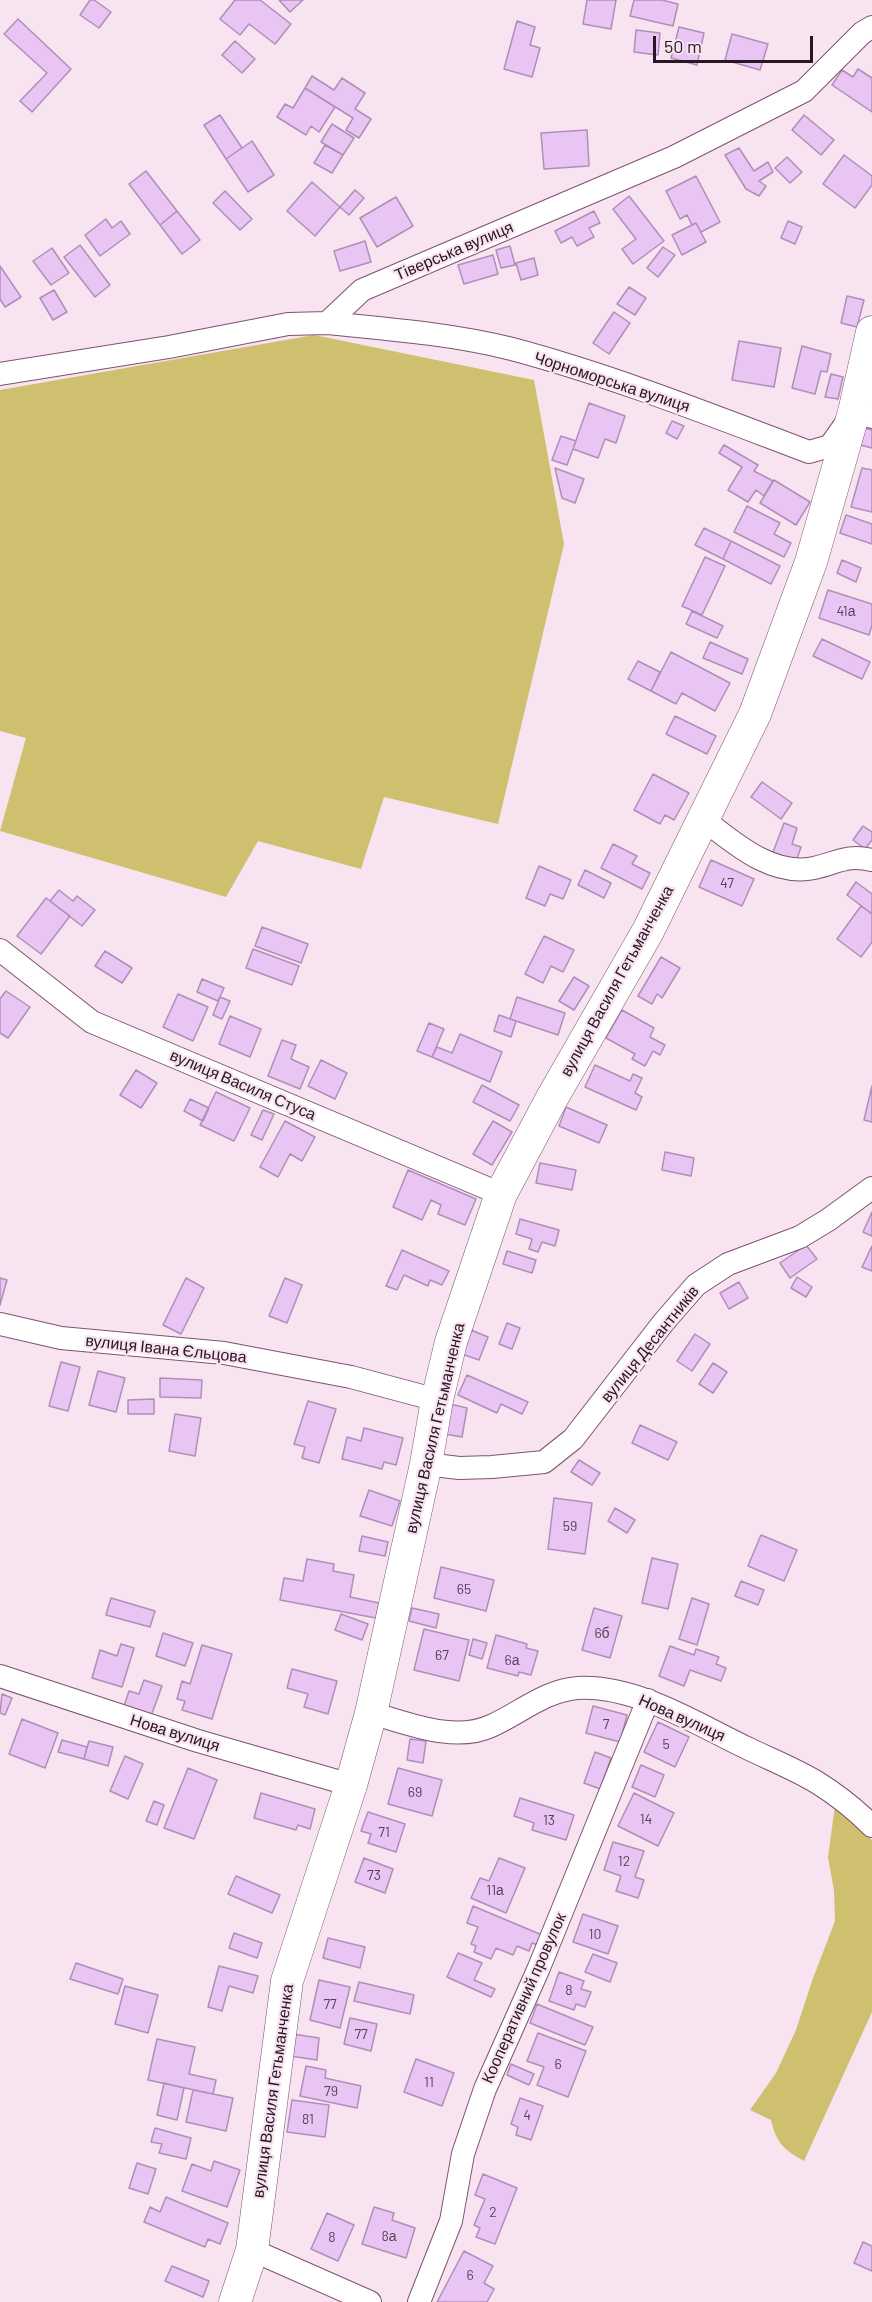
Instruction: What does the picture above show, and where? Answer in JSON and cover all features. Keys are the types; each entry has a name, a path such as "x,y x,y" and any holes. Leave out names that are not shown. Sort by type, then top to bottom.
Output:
{"street":[{"name":"Тіверська вулиця","path":"327,323 362,290 674,157 804,91 862,33 872,27"},
{"path":"0,374 169,347 288,324 327,323"},
{"name":"Чорноморська вулиця","path":"327,323 416,332 510,349 595,374 809,452 830,446 863,414"},
{"name":"вулиця Василя Гетьманченка","path":"235,2302 252,2250 286,1981 351,1785 371,1713 451,1342 501,1194 552,1098 648,931 755,714 863,414 872,332"},
{"path":"703,819 762,860 794,871 815,868 857,856 872,860"},
{"name":"вулиця Василя Стуса","path":"0,951 92,1022 501,1194"},
{"name":"вулиця Десантників","path":"426,1464 459,1468 544,1461 573,1439 663,1323 696,1285 728,1264 800,1238 872,1188"},
{"name":"вулиця Івана Єльцова","path":"0,1324 61,1338 224,1353 351,1377 437,1400"},
{"name":"Нова вулиця","path":"0,1676 198,1741 351,1785"},
{"name":"Нова вулиця","path":"371,1713 435,1730 465,1732 489,1727 553,1693 579,1688 617,1691 648,1700 818,1783 860,1814 872,1826"},
{"name":"Кооперативний провулок","path":"419,2302 451,2221 463,2154 484,2089 538,1970 648,1700"},
{"path":"252,2250 370,2302"}],"shaded area":[{"path":"314,335 534,380 564,544 498,824 384,797 361,869 258,841 226,897 0,831 26,738 0,731 0,390"},
{"path":"835,1805 872,1840 872,2012 804,2161 782,2145 771,2120 750,2110 776,2073 796,2030 835,1921 834,1891 828,1857"}],"building":[{"path":"90,0 94,0 111,12 99,28 80,15"},
{"path":"235,0 260,0 291,24 275,44 249,24 240,35 220,19"},
{"path":"279,0 303,0 290,12"},
{"path":"587,0 616,0 611,29 583,24"},
{"path":"634,0 662,0 678,4 673,26 630,16"},
{"path":"18,19 71,69 32,112 20,101 47,73 4,34"},
{"path":"517,21 535,27 530,45 540,48 532,77 504,69"},
{"path":"679,27 704,33 697,65 671,58"},
{"path":"636,30 660,33 658,55 634,52"},
{"path":"732,34 768,44 760,70 725,60"},
{"path":"235,41 255,59 242,73 222,55"},
{"path":"858,69 872,78 872,112 832,85 842,70 853,77"},
{"path":"312,76 334,90 342,78 365,93 355,109 371,119 359,138 346,130 353,118 305,88"},
{"path":"305,88 335,107 319,132 311,126 306,135 277,117 285,104 293,108"},
{"path":"220,115 242,148 226,159 204,125"},
{"path":"804,115 834,140 821,155 792,130"},
{"path":"332,124 354,138 343,155 321,142"},
{"path":"587,130 589,166 544,169 541,133"},
{"path":"252,141 274,175 248,192 226,159"},
{"path":"325,145 343,155 332,173 314,163"},
{"path":"739,148 754,171 768,162 773,172 759,181 766,186 759,196 746,189 725,155"},
{"path":"844,155 872,176 872,185 855,208 823,184"},
{"path":"787,157 802,172 790,183 775,168"},
{"path":"146,171 177,211 160,225 129,184"},
{"path":"696,176 720,222 701,232 696,223 692,225 687,215 680,219 666,191"},
{"path":"312,182 340,207 315,236 287,211"},
{"path":"355,190 364,198 349,215 340,207"},
{"path":"225,191 252,219 240,230 213,203"},
{"path":"629,196 664,241 633,264 622,249 636,239 613,209"},
{"path":"396,197 413,226 377,247 360,218"},
{"path":"177,211 200,240 182,254 160,225"},
{"path":"594,211 600,223 589,228 594,237 577,246 572,237 561,243 555,231"},
{"path":"106,219 112,228 121,221 130,234 100,256 85,235"},
{"path":"788,221 802,227 795,244 781,238"},
{"path":"696,223 706,242 682,255 672,235"},
{"path":"365,241 371,262 340,271 334,251"},
{"path":"80,245 110,285 95,297 64,257"},
{"path":"510,246 515,265 501,268 496,250"},
{"path":"663,247 675,255 658,277 647,268"},
{"path":"52,248 69,273 51,285 33,261"},
{"path":"493,255 498,274 464,284 458,265"},
{"path":"534,258 538,275 521,280 516,263"},
{"path":"0,266 21,297 5,307 0,299"},
{"path":"629,287 646,298 635,315 617,304"},
{"path":"54,290 67,312 53,320 40,298"},
{"path":"847,296 864,300 857,327 841,323"},
{"path":"614,312 630,323 609,354 593,343"},
{"path":"739,341 781,348 774,387 732,380"},
{"path":"802,346 831,354 827,372 821,371 815,394 792,388"},
{"path":"831,374 843,377 838,399 825,397"},
{"path":"589,403 625,416 616,443 605,439 598,458 573,449"},
{"path":"672,421 684,426 677,439 666,433"},
{"path":"865,428 872,430 872,448 860,445"},
{"path":"561,436 576,441 567,465 552,460"},
{"path":"724,445 758,465 754,471 773,481 764,496 756,490 748,502 728,490 742,467 719,453"},
{"path":"555,468 584,479 575,503 562,498"},
{"path":"862,468 872,470 872,512 851,507"},
{"path":"774,480 810,502 796,525 760,503"},
{"path":"747,506 780,523 774,534 791,543 784,557 734,532"},
{"path":"846,515 872,524 872,544 840,533"},
{"path":"704,528 731,541 723,559 695,545"},
{"path":"731,541 780,566 771,584 723,559"},
{"path":"705,557 725,566 702,615 682,606"},
{"path":"842,560 861,568 856,582 837,573"},
{"path":"828,590 872,604 872,625 869,635 819,618"},
{"path":"692,611 723,626 717,638 686,624"},
{"path":"822,639 870,662 862,679 813,656"},
{"path":"710,642 748,659 742,674 703,658"},
{"path":"671,652 730,683 715,711 682,693 676,704 651,691"},
{"path":"638,661 660,672 651,691 628,679"},
{"path":"675,716 716,736 707,754 666,734"},
{"path":"653,774 689,793 674,820 665,815 660,824 634,810"},
{"path":"762,782 792,803 781,819 751,797"},
{"path":"784,823 797,828 792,844 801,847 795,864 772,855"},
{"path":"863,826 872,832 872,840 865,849 853,840"},
{"path":"613,844 637,856 632,864 650,873 642,889 601,868"},
{"path":"711,860 754,879 742,906 699,887"},
{"path":"539,866 571,880 563,899 550,894 545,906 526,898"},
{"path":"585,870 611,883 604,898 578,885"},
{"path":"856,882 872,894 872,914 847,895"},
{"path":"59,890 73,901 77,896 95,910 82,926 50,901"},
{"path":"46,898 70,916 41,954 17,936"},
{"path":"861,906 872,914 872,942 861,957 837,939"},
{"path":"262,927 308,944 301,963 255,946"},
{"path":"544,936 574,950 563,972 551,966 543,983 525,974"},
{"path":"253,949 299,966 292,985 246,968"},
{"path":"105,951 132,968 122,983 95,966"},
{"path":"661,957 680,968 662,998 657,994 652,1004 638,996"},
{"path":"574,977 589,986 574,1010 559,1001"},
{"path":"202,979 224,988 218,1001 197,992"},
{"path":"6,991 30,1007 8,1038 0,1033 0,999"},
{"path":"178,994 208,1007 193,1041 163,1027"},
{"path":"220,997 230,1001 222,1019 213,1015"},
{"path":"517,997 565,1013 558,1035 510,1019"},
{"path":"622,1010 654,1028 650,1037 665,1045 660,1055 653,1051 645,1066 632,1059 635,1054 606,1038"},
{"path":"499,1015 516,1021 511,1037 494,1031"},
{"path":"230,1016 261,1029 250,1057 219,1044"},
{"path":"429,1023 444,1029 432,1057 417,1051"},
{"path":"460,1034 502,1052 490,1082 432,1057 437,1047 452,1053"},
{"path":"282,1040 296,1045 291,1059 309,1067 300,1089 268,1076"},
{"path":"321,1060 347,1073 335,1099 308,1086"},
{"path":"595,1065 630,1081 633,1074 642,1078 635,1093 642,1097 636,1110 585,1087"},
{"path":"136,1070 157,1083 141,1108 120,1095"},
{"path":"482,1085 519,1105 510,1121 473,1102"},
{"path":"872,1086 872,1122 864,1120"},
{"path":"216,1092 250,1108 234,1141 200,1125"},
{"path":"190,1099 209,1108 203,1121 184,1111"},
{"path":"566,1107 607,1125 599,1143 559,1126"},
{"path":"263,1110 274,1114 262,1140 251,1135"},
{"path":"285,1121 315,1137 302,1161 290,1154 278,1177 260,1167"},
{"path":"493,1121 512,1132 492,1165 473,1154"},
{"path":"665,1152 694,1158 691,1176 662,1170"},
{"path":"540,1163 576,1170 572,1190 536,1183"},
{"path":"408,1170 476,1199 465,1225 438,1214 441,1205 431,1200 422,1220 393,1207"},
{"path":"872,1212 872,1236 863,1232"},
{"path":"520,1219 559,1230 555,1246 542,1242 538,1252 529,1249 532,1239 516,1234"},
{"path":"806,1245 817,1259 790,1278 780,1263"},
{"path":"872,1246 872,1271 862,1267"},
{"path":"402,1250 449,1271 442,1285 430,1280 428,1286 404,1275 397,1290 386,1286"},
{"path":"507,1251 536,1260 532,1273 503,1264"},
{"path":"797,1277 812,1287 806,1297 791,1288"},
{"path":"0,1278 7,1280 0,1305"},
{"path":"186,1278 204,1288 181,1334 163,1325"},
{"path":"285,1278 302,1285 287,1323 269,1316"},
{"path":"739,1282 748,1298 729,1309 720,1293"},
{"path":"507,1323 520,1328 512,1349 499,1344"},
{"path":"471,1330 488,1337 479,1360 462,1354"},
{"path":"695,1334 710,1344 692,1371 677,1361"},
{"path":"61,1362 80,1367 68,1411 49,1406"},
{"path":"713,1363 727,1372 713,1393 699,1384"},
{"path":"98,1371 125,1378 116,1412 89,1405"},
{"path":"467,1375 528,1402 522,1414 501,1404 497,1413 458,1395"},
{"path":"160,1378 202,1380 201,1398 160,1397"},
{"path":"154,1399 154,1414 128,1414 128,1400"},
{"path":"308,1401 336,1409 319,1463 302,1458 305,1447 294,1444"},
{"path":"450,1404 467,1408 462,1437 445,1434"},
{"path":"175,1414 201,1418 195,1456 169,1451"},
{"path":"640,1425 677,1442 668,1460 632,1443"},
{"path":"364,1428 403,1438 396,1465 384,1462 382,1469 342,1459 347,1437 361,1441"},
{"path":"579,1460 600,1473 592,1485 571,1472"},
{"path":"369,1490 400,1501 392,1526 360,1516"},
{"path":"554,1498 592,1503 585,1554 548,1549"},
{"path":"615,1508 635,1520 627,1533 608,1521"},
{"path":"761,1535 797,1550 784,1581 748,1566"},
{"path":"362,1536 388,1542 385,1556 359,1551"},
{"path":"652,1558 678,1564 668,1609 642,1603"},
{"path":"307,1559 334,1564 333,1571 354,1575 350,1597 379,1603 376,1618 280,1600 284,1578 303,1581"},
{"path":"441,1567 494,1580 486,1611 434,1598"},
{"path":"741,1581 764,1590 758,1605 735,1596"},
{"path":"111,1598 155,1611 150,1627 106,1615"},
{"path":"692,1598 709,1604 697,1645 679,1639"},
{"path":"412,1608 439,1614 436,1628 409,1621"},
{"path":"594,1608 622,1616 610,1658 582,1650"},
{"path":"341,1614 368,1624 362,1640 335,1630"},
{"path":"424,1629 469,1640 459,1681 414,1670"},
{"path":"163,1633 193,1643 185,1666 156,1656"},
{"path":"496,1635 527,1644 526,1648 538,1651 531,1675 519,1672 518,1676 487,1668"},
{"path":"473,1639 487,1643 482,1659 469,1655"},
{"path":"121,1644 134,1648 122,1687 92,1678 100,1650 117,1656"},
{"path":"202,1645 232,1654 212,1719 182,1710 185,1701 177,1699 182,1681 190,1684"},
{"path":"670,1646 694,1655 696,1649 719,1657 716,1664 726,1668 721,1681 690,1670 684,1686 659,1676"},
{"path":"292,1669 337,1681 328,1714 304,1707 308,1694 287,1688"},
{"path":"144,1680 162,1686 151,1716 124,1706 129,1691 139,1694"},
{"path":"2,1694 12,1698 5,1715 0,1713"},
{"path":"593,1706 627,1715 620,1742 586,1733"},
{"path":"22,1719 58,1733 45,1768 9,1754"},
{"path":"658,1722 689,1737 675,1767 644,1752"},
{"path":"410,1739 426,1741 423,1763 407,1760"},
{"path":"62,1740 87,1747 84,1759 58,1752"},
{"path":"89,1741 113,1747 108,1766 84,1759"},
{"path":"595,1752 611,1758 600,1789 584,1783"},
{"path":"125,1756 143,1764 128,1799 110,1791"},
{"path":"641,1765 664,1775 655,1797 632,1787"},
{"path":"188,1768 217,1780 194,1839 164,1828"},
{"path":"398,1768 442,1780 432,1816 388,1804"},
{"path":"261,1793 315,1809 310,1829 298,1825 296,1830 254,1818"},
{"path":"634,1793 674,1813 658,1846 618,1826"},
{"path":"520,1798 574,1815 566,1840 532,1830 534,1823 514,1816"},
{"path":"154,1801 164,1805 157,1825 146,1821"},
{"path":"368,1812 405,1824 396,1852 368,1843 371,1834 361,1831"},
{"path":"613,1842 644,1851 635,1877 644,1880 638,1898 616,1891 621,1876 604,1870"},
{"path":"364,1858 393,1869 385,1893 355,1882"},
{"path":"499,1858 525,1868 506,1913 471,1898 480,1878 489,1881"},
{"path":"236,1876 280,1895 272,1913 228,1894"},
{"path":"473,1906 542,1935 538,1945 532,1943 529,1951 517,1946 513,1955 496,1948 491,1959 474,1952 476,1946 471,1944 478,1927 467,1923"},
{"path":"583,1914 618,1926 608,1954 573,1942"},
{"path":"234,1933 262,1943 257,1958 229,1948"},
{"path":"328,1938 365,1947 360,1968 323,1958"},
{"path":"458,1953 482,1963 474,1980 495,1989 491,1997 447,1977"},
{"path":"593,1954 617,1963 610,1982 585,1972"},
{"path":"76,1963 123,1979 118,1994 70,1979"},
{"path":"219,1966 258,1976 253,1993 229,1986 222,2011 208,2007"},
{"path":"559,1972 584,1981 581,1989 591,1992 585,2007 576,2004 574,2010 549,2001"},
{"path":"319,1980 350,1987 340,2028 310,2020"},
{"path":"359,1982 414,1995 410,2014 354,2001"},
{"path":"125,1986 158,1995 148,2033 115,2024"},
{"path":"537,2004 593,2027 585,2045 530,2023"},
{"path":"350,2018 377,2024 371,2051 344,2044"},
{"path":"538,2033 586,2051 568,2097 537,2085 544,2067 527,2061"},
{"path":"293,2034 319,2038 317,2060 290,2056"},
{"path":"157,2039 195,2047 189,2074 216,2080 213,2094 148,2080"},
{"path":"416,2059 454,2073 442,2106 404,2092"},
{"path":"511,2064 534,2074 529,2085 507,2075"},
{"path":"306,2066 326,2070 325,2078 361,2086 357,2108 300,2096"},
{"path":"164,2083 184,2088 177,2120 157,2115"},
{"path":"193,2090 233,2098 226,2131 186,2122"},
{"path":"520,2098 543,2106 531,2140 516,2135 518,2127 511,2124"},
{"path":"292,2100 329,2105 325,2137 287,2132"},
{"path":"155,2128 191,2138 186,2159 159,2153 162,2144 151,2142"},
{"path":"214,2161 240,2170 227,2207 182,2191 192,2164 211,2171"},
{"path":"137,2163 156,2169 148,2194 129,2188"},
{"path":"483,2174 517,2188 495,2244 476,2237 480,2228 474,2225 485,2199 475,2195"},
{"path":"166,2197 228,2223 220,2244 208,2239 205,2247 144,2222 150,2207 160,2212"},
{"path":"374,2207 394,2213 392,2220 415,2228 406,2258 362,2244"},
{"path":"327,2213 354,2225 338,2261 311,2249"},
{"path":"863,2242 872,2246 872,2271 854,2263"},
{"path":"464,2251 493,2266 484,2283 494,2289 487,2302 437,2302"},
{"path":"172,2266 209,2281 203,2297 165,2281"}]}
